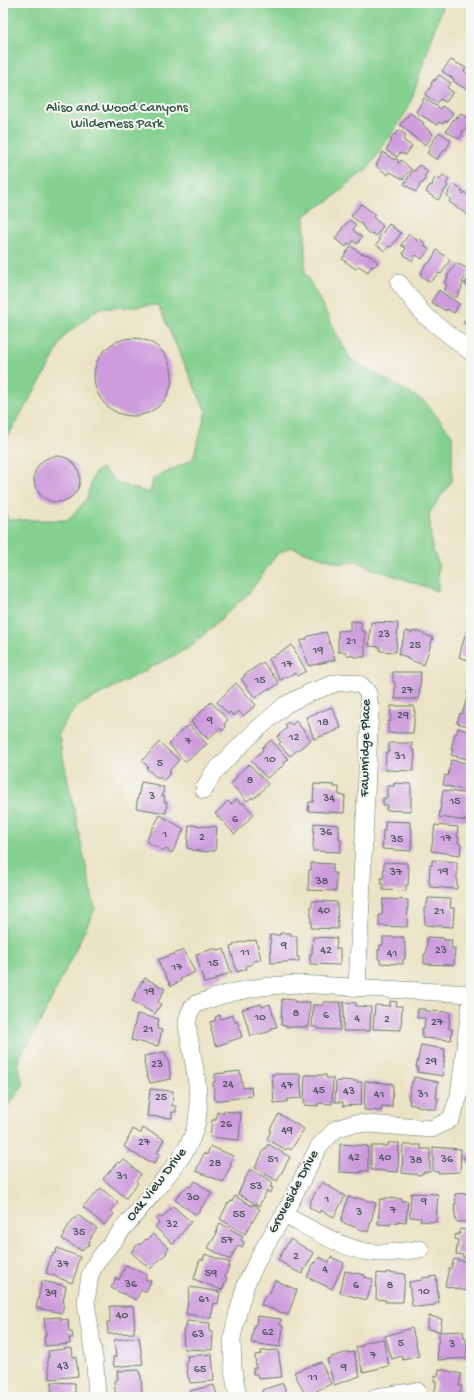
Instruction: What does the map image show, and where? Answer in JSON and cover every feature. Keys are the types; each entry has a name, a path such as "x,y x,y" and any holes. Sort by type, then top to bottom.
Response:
{"street":[{"path":"399,283 424,315 471,352"},
{"name":"Fawnridge Place","path":"204,790 213,773 252,734 285,705 309,693 336,683 350,682 361,685 368,693 370,708 357,988"},
{"name":"Oak View Drive","path":"96,1397 94,1365 86,1302 90,1275 100,1256 174,1168 188,1148 198,1112 198,1089 187,1024 188,1014 195,1004 246,989 274,985 299,984 471,994"},
{"name":"Groveside Drive","path":"238,1397 233,1369 232,1338 246,1284 262,1252 284,1216 319,1146 336,1129 355,1123 432,1128 451,1119 459,1096 471,1001"},
{"path":"284,1216 350,1248 369,1252 392,1253 420,1249"},
{"path":"376,1397 417,1391"}],"green space":[{"name":"Aliso and Wood Canyons Wilderness Park","path":"3,3 443,3 408,109 367,170 351,181 330,200 305,215 305,272 350,359 425,402 452,435 452,481 429,513 432,548 438,563 438,591 371,568 356,561 342,564 290,547 276,555 250,592 190,647 76,707 58,733 95,909 36,1031 18,1060 23,1086 3,1113 3,465 7,520 68,520 86,500 94,474 101,468 119,484 150,493 153,479 193,459 206,412 158,305 98,309 64,336 48,368 3,444"}],"building":[{"path":"451,60 466,68 464,71 471,77 471,85 468,90 457,84 453,81 454,79 442,71"},
{"path":"439,75 451,83 447,88 453,92 446,102 440,99 437,103 425,95 434,79 435,81"},
{"path":"424,98 440,109 442,106 453,113 447,122 445,121 443,124 439,122 437,125 416,112"},
{"path":"410,113 424,123 423,125 433,134 426,145 400,125"},
{"path":"460,114 471,118 465,131 463,130 463,133 459,139 446,131 456,116 458,118"},
{"path":"399,130 406,135 403,140 412,146 406,155 400,153 397,157 386,150 392,140 390,139"},
{"path":"439,132 451,140 446,150 445,149 441,155 440,154 437,160 427,153 431,148 429,147"},
{"path":"383,152 395,160 396,158 398,160 397,162 399,163 401,160 411,169 403,179 390,172 388,175 376,166"},
{"path":"419,165 428,171 424,177 426,178 422,184 420,183 420,186 416,192 404,184 413,170 415,171"},
{"path":"443,175 449,180 446,184 448,186 438,200 426,192 430,185 432,186 432,183 436,177 439,180"},
{"path":"454,184 463,190 461,192 463,194 464,192 471,198 471,212 469,216 449,202 451,199 447,196 449,193 448,192"},
{"path":"361,204 375,214 373,217 383,226 376,236 365,230 362,226 363,225 351,216"},
{"path":"350,220 356,225 353,230 362,237 357,244 353,241 351,245 349,243 346,247 335,239 342,230 341,229"},
{"path":"389,224 401,233 391,247 389,246 385,251 376,245 380,240 378,239"},
{"path":"409,234 418,241 420,239 429,249 422,259 416,255 412,261 403,254 406,248 401,245"},
{"path":"351,246 362,254 367,254 378,262 374,267 372,266 368,272 359,266 356,269 342,259"},
{"path":"437,250 450,260 441,274 439,273 430,282 420,275 425,265 430,262"},
{"path":"456,263 470,270 462,282 464,283 456,298 444,290 447,285 444,283"},
{"path":"471,274 471,295 467,293 469,287 465,284"},
{"path":"439,290 459,304 454,313 447,309 446,311 431,302"},
{"path":"469,314 471,315 471,331 468,329 469,327 463,323"},
{"path":"133,338 148,341 160,350 169,362 172,377 169,392 160,404 148,413 133,416 118,413 106,404 97,392 94,377 97,362 106,350 118,341"},
{"path":"62,456 74,462 79,470 79,488 74,496 66,501 52,502 40,496 35,488 34,474 40,462 48,457"},
{"path":"350,621 361,622 361,631 365,631 365,657 354,657 346,655 346,652 338,652 338,631 350,630"},
{"path":"371,622 398,623 396,652 380,651 380,647 369,646"},
{"path":"406,631 412,633 413,631 417,631 433,638 424,665 398,654"},
{"path":"466,631 471,633 471,661 459,657"},
{"path":"326,632 335,660 309,666 300,641 307,639 306,638 309,636"},
{"path":"292,645 306,671 297,676 295,673 280,680 269,659"},
{"path":"263,662 279,683 255,698 241,679 245,676 244,675"},
{"path":"393,672 421,672 419,699 395,699 395,682 393,682"},
{"path":"471,676 471,695 467,694"},
{"path":"236,683 256,705 243,716 239,711 234,716 230,712 228,714 217,702"},
{"path":"467,698 471,699 471,727 457,723 460,713 462,714"},
{"path":"211,702 228,720 224,724 226,727 222,731 220,728 208,739 191,722"},
{"path":"391,706 414,706 413,733 388,733 388,721 390,722"},
{"path":"332,707 341,728 314,739 306,717"},
{"path":"296,721 311,740 290,756 279,744 281,742 277,737 287,728 285,725 289,722 292,725"},
{"path":"189,725 207,744 185,762 169,744 185,727 186,728"},
{"path":"458,728 471,732 471,760 451,755 455,733 457,734"},
{"path":"271,740 288,759 284,763 285,764 267,778 251,761"},
{"path":"159,742 179,760 169,771 171,772 163,781 160,777 158,779 146,768 148,767 142,761"},
{"path":"389,743 412,743 412,750 414,750 415,753 413,771 385,770 386,752 389,752"},
{"path":"451,760 471,764 471,785 469,791 443,785 445,775 448,776"},
{"path":"249,764 268,784 256,797 253,799 252,797 247,801 231,784 237,777 236,776"},
{"path":"141,782 158,785 158,787 164,787 162,796 165,796 164,802 167,802 166,813 136,808"},
{"path":"394,783 411,784 411,811 386,810 387,805 383,805 383,798 387,798 387,786 394,786"},
{"path":"314,784 334,785 334,787 339,787 339,795 345,796 344,813 308,811 309,802 313,802"},
{"path":"443,790 468,794 466,810 469,810 467,821 439,817"},
{"path":"237,799 254,814 235,834 215,814 228,801 231,804"},
{"path":"160,815 184,829 172,853 166,849 164,851 146,841"},
{"path":"385,821 410,822 410,829 412,829 411,851 382,849"},
{"path":"314,823 339,825 339,840 341,840 340,852 313,851"},
{"path":"189,825 217,827 215,851 208,852 187,848"},
{"path":"435,825 458,827 458,843 461,844 460,855 431,851"},
{"path":"432,860 457,862 457,889 430,887 430,865 432,865"},
{"path":"384,862 407,863 407,868 409,868 408,885 406,885 406,891 383,890 381,878 383,878"},
{"path":"311,863 333,864 333,873 336,873 336,891 308,890 309,870 311,870"},
{"path":"428,898 451,899 450,908 454,908 453,927 425,925 424,908 426,908"},
{"path":"383,899 408,900 407,927 379,926 379,915 382,915"},
{"path":"312,901 337,902 338,929 311,928"},
{"path":"280,933 291,933 291,936 297,936 297,957 299,957 299,961 271,963 270,935 280,935"},
{"path":"313,937 337,938 336,949 340,949 340,965 310,964"},
{"path":"383,937 404,937 405,959 403,959 403,964 380,963 380,959 378,959 378,950 380,950 380,945 383,945"},
{"path":"427,937 452,940 451,948 455,948 454,965 424,964"},
{"path":"256,940 261,959 246,966 247,969 237,972 230,947 234,946 234,944"},
{"path":"213,949 224,949 231,973 216,978 216,980 204,983 196,954"},
{"path":"184,950 195,972 180,979 181,981 171,986 158,960"},
{"path":"145,978 165,989 158,1002 161,1004 155,1014 132,1001"},
{"path":"282,999 295,1000 294,1002 310,1002 309,1027 286,1027 281,1025"},
{"path":"390,1001 397,1002 396,1006 402,1006 401,1030 373,1029 375,1005 390,1006"},
{"path":"323,1002 341,1002 340,1030 318,1029 318,1027 312,1027 313,1005 323,1005"},
{"path":"344,1002 356,1003 356,1006 371,1007 370,1031 343,1031"},
{"path":"261,1004 262,1007 270,1004 277,1027 271,1028 272,1030 268,1032 251,1036 242,1009"},
{"path":"418,1009 425,1009 425,1011 450,1012 449,1029 452,1029 451,1040 422,1038 422,1028 424,1028 425,1018 417,1018"},
{"path":"137,1014 159,1019 157,1029 162,1030 158,1046 131,1040"},
{"path":"220,1015 221,1019 233,1015 235,1022 237,1021 242,1037 217,1046 217,1044 215,1045 210,1022 216,1020 215,1017"},
{"path":"421,1045 445,1049 443,1076 417,1072 418,1067 416,1067"},
{"path":"165,1052 168,1059 171,1079 150,1083 147,1077 144,1056"},
{"path":"240,1071 243,1088 251,1087 252,1096 215,1101 213,1082 215,1082 215,1074"},
{"path":"272,1074 300,1074 302,1098 287,1099 287,1102 274,1103"},
{"path":"305,1075 326,1075 326,1078 333,1078 332,1104 318,1103 318,1106 304,1105"},
{"path":"414,1077 438,1082 436,1110 409,1104 410,1100 408,1099"},
{"path":"341,1080 362,1082 361,1105 343,1106 343,1102 335,1102 336,1081 341,1082"},
{"path":"365,1081 393,1084 392,1107 382,1106 381,1111 364,1110"},
{"path":"150,1089 173,1091 172,1106 176,1106 176,1112 172,1112 172,1118 147,1116"},
{"path":"223,1111 241,1113 239,1140 210,1137 212,1120 216,1120 217,1112 223,1113"},
{"path":"279,1114 304,1129 291,1150 288,1148 286,1150 267,1139 271,1130 270,1129"},
{"path":"143,1128 164,1139 157,1153 160,1154 154,1164 124,1147 133,1129 141,1133"},
{"path":"388,1143 399,1143 398,1172 371,1170 371,1146 388,1146"},
{"path":"268,1144 290,1157 277,1181 255,1168"},
{"path":"340,1144 368,1146 368,1171 361,1171 361,1173 339,1172"},
{"path":"403,1145 421,1145 421,1149 430,1149 430,1172 423,1172 423,1174 420,1175 402,1173"},
{"path":"210,1146 233,1156 230,1162 231,1165 223,1182 196,1171 204,1153 207,1155"},
{"path":"433,1147 461,1149 460,1172 438,1173 433,1171"},
{"path":"471,1151 471,1166 463,1158"},
{"path":"123,1159 141,1174 136,1181 138,1183 126,1198 103,1179 118,1162 119,1163"},
{"path":"250,1169 273,1182 270,1187 273,1188 270,1193 267,1191 259,1206 238,1194"},
{"path":"195,1181 212,1193 196,1215 175,1200 182,1191 188,1186 190,1187"},
{"path":"322,1182 345,1196 334,1217 320,1210 319,1213 309,1207 309,1204"},
{"path":"101,1188 118,1203 111,1211 114,1214 104,1225 83,1207"},
{"path":"411,1193 438,1194 436,1222 420,1221 421,1218 410,1217"},
{"path":"471,1193 471,1222 456,1222 454,1204 456,1204 455,1194"},
{"path":"235,1196 252,1206 253,1204 260,1209 245,1234 220,1219 228,1203 229,1204 231,1201 232,1202"},
{"path":"348,1197 376,1203 368,1232 341,1222"},
{"path":"380,1199 402,1199 402,1201 408,1201 406,1222 397,1221 397,1223 390,1223 390,1225 378,1224"},
{"path":"173,1206 191,1222 173,1244 155,1227 159,1223 156,1220 160,1216 162,1218"},
{"path":"78,1215 97,1228 87,1247 85,1246 82,1251 62,1239 65,1234 64,1233 74,1218 75,1219"},
{"path":"220,1223 243,1236 241,1240 244,1242 242,1247 238,1245 230,1260 208,1248 217,1233 216,1232"},
{"path":"460,1229 471,1231 471,1259 463,1257 463,1255 456,1254 458,1240 455,1239 456,1234 459,1235"},
{"path":"153,1234 169,1248 166,1252 167,1253 150,1269 131,1252 139,1243 140,1245"},
{"path":"290,1239 314,1253 302,1274 278,1260"},
{"path":"57,1248 80,1257 72,1283 46,1273 51,1256 52,1257 53,1253 55,1254"},
{"path":"205,1254 230,1263 225,1277 227,1278 222,1290 194,1279 199,1262 201,1259 203,1260"},
{"path":"319,1257 329,1262 331,1257 344,1263 332,1289 307,1277 314,1262 316,1263"},
{"path":"454,1259 471,1263 471,1292 445,1286 449,1268 451,1268"},
{"path":"126,1265 147,1275 145,1279 151,1281 146,1292 141,1290 136,1300 111,1288 116,1278 119,1280"},
{"path":"345,1271 365,1275 364,1277 373,1279 367,1300 340,1293"},
{"path":"386,1272 405,1274 403,1302 385,1302 386,1300 376,1299 377,1273 386,1274"},
{"path":"436,1276 439,1303 435,1303 435,1305 418,1307 412,1306 409,1282"},
{"path":"275,1280 297,1290 288,1315 261,1305 266,1294 269,1295"},
{"path":"42,1281 66,1286 62,1313 36,1308"},
{"path":"190,1287 220,1292 218,1304 214,1303 211,1318 186,1314"},
{"path":"110,1306 133,1306 134,1333 108,1334 107,1322 110,1322"},
{"path":"257,1316 281,1319 280,1325 282,1325 283,1328 280,1347 251,1343"},
{"path":"429,1316 442,1319 440,1332 463,1331 464,1338 465,1337 466,1340 467,1358 438,1360 437,1348 439,1342 439,1331 427,1329"},
{"path":"61,1317 61,1320 68,1319 69,1332 72,1332 73,1338 69,1338 70,1344 45,1346 44,1336 46,1336 44,1318"},
{"path":"187,1321 210,1323 209,1332 213,1332 212,1350 184,1349 183,1330 185,1331"},
{"path":"412,1328 419,1356 403,1360 402,1356 392,1359 385,1336"},
{"path":"139,1337 143,1364 114,1367 113,1357 116,1357 114,1340"},
{"path":"383,1339 389,1366 363,1372 356,1347 362,1346 365,1342"},
{"path":"72,1348 73,1357 76,1357 78,1376 50,1379 47,1357 49,1357 48,1351"},
{"path":"278,1350 282,1377 258,1379 257,1374 253,1374 253,1368 256,1368 255,1355 262,1354 261,1351"},
{"path":"349,1352 354,1352 360,1376 334,1385 327,1359"},
{"path":"212,1354 214,1381 190,1383 186,1361 188,1361 187,1356"},
{"path":"321,1362 331,1384 316,1391 318,1394 306,1397 294,1372"},
{"path":"439,1369 461,1374 459,1386 462,1386 460,1395 456,1397 433,1396 436,1386 436,1381 434,1381 435,1375 438,1376"},
{"path":"139,1370 141,1375 142,1392 140,1392 140,1397 116,1397 114,1381 118,1379 117,1371"},
{"path":"52,1382 75,1383 75,1397 51,1397"},
{"path":"283,1383 288,1397 264,1397 262,1390"},
{"path":"214,1385 219,1397 191,1397 189,1391"}]}
